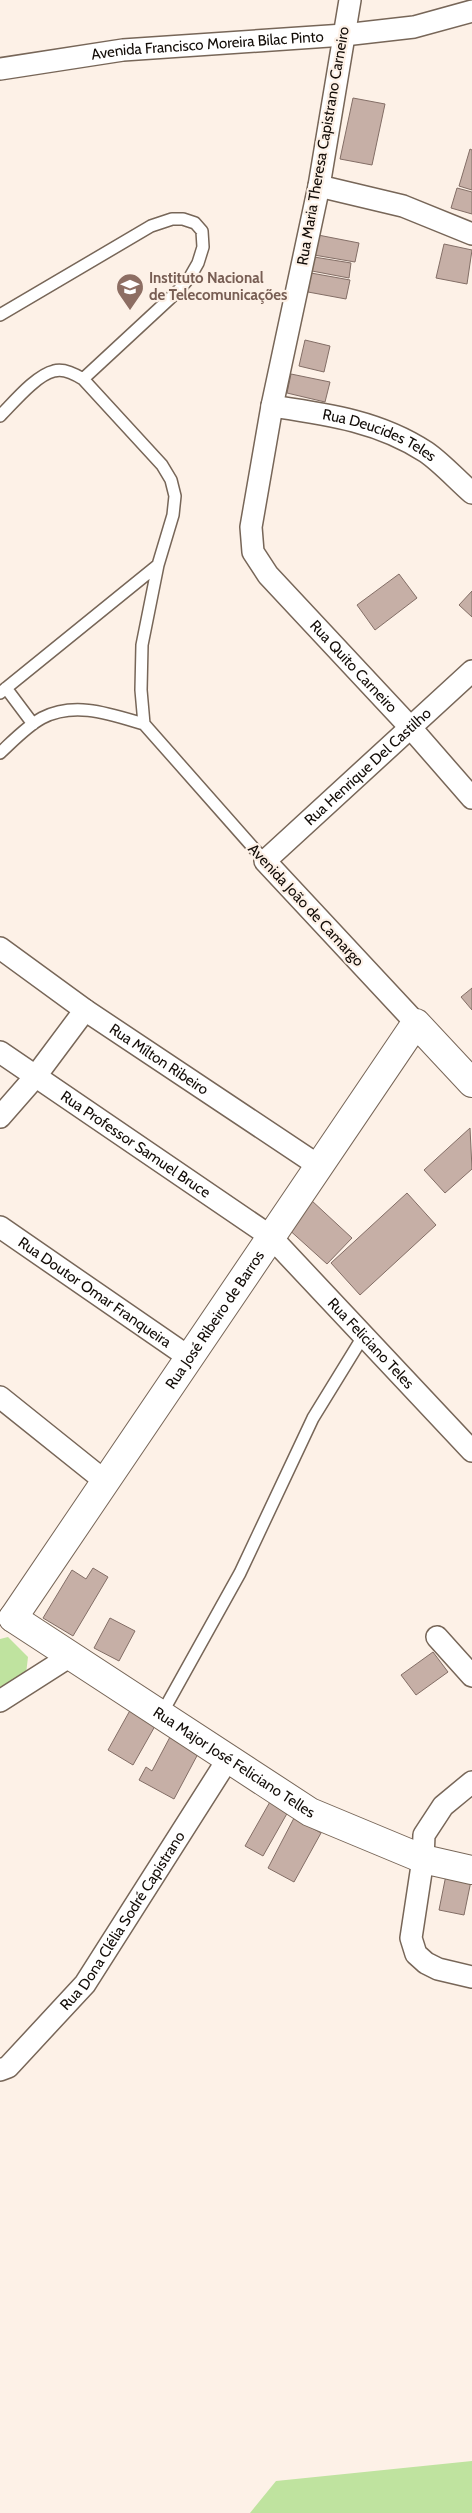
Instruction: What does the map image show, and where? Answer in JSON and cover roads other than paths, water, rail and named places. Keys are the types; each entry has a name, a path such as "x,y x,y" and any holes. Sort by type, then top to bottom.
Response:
{"main road":[{"name":"Avenida João de Camargo","path":"416,1023 472,1083"},
{"name":"Rua José Ribeiro de Barros","path":"4,1616 106,1482 270,1236 416,1023"},
{"name":"Rua Major José Feliciano Telles","path":"4,1616 72,1656 310,1812 423,1860 472,1870"}],"street":[{"name":"Rua Maria Theresa Capistrano Carneiro","path":"251,528 272,406 318,186 350,0"},
{"name":"Avenida Francisco Moreira Bilac Pinto","path":"0,69 122,50 344,35 414,27 472,11"},
{"path":"318,186 403,206 472,234"},
{"name":"Rua Deucides Teles","path":"272,406 349,418 391,432 427,452 472,493"},
{"name":"Rua Quito Carneiro","path":"251,528 253,552 268,575 410,727 472,798"},
{"name":"Rua Henrique Del Castilho","path":"265,861 472,671"},
{"name":"Avenida João de Camargo","path":"265,861 416,1023"},
{"name":"Rua Mílton Ribeiro","path":"0,948 85,1010 319,1166"},
{"path":"0,1117 35,1077 85,1010"},
{"name":"Rua Professor Samuel Bruce","path":"0,1052 270,1236"},
{"name":"Rua Doutor Omar Franqueira","path":"0,1227 190,1358"},
{"name":"Rua Feliciano Teles","path":"270,1236 472,1451"},
{"path":"0,1397 106,1482"},
{"path":"437,1637 472,1676"},
{"path":"0,1701 72,1656"},
{"name":"Rua Dona Clélia Sodré Capistrano","path":"0,2070 8,2067 85,1984 228,1759"},
{"path":"472,1782 443,1806 424,1835 423,1860 411,1938 416,1954 438,1969 472,1978"}],"lane":[{"path":"0,315 151,226 172,219 183,218 195,222 202,231 203,247 190,277 83,379"},
{"path":"0,416 42,376 55,370 71,373 83,379 162,465 171,480 175,496 174,515 158,565 142,645 141,690 144,724 100,711 81,709 58,712 33,724 0,753"},
{"path":"33,724 3,691 158,565"},
{"name":"Avenida João de Camargo","path":"144,724 265,861"},
{"path":"161,1716 240,1573 313,1418 364,1335"}],"place":[{"name":"Instituto Nacional de Telecomunicações","path":"130,311"}]}
